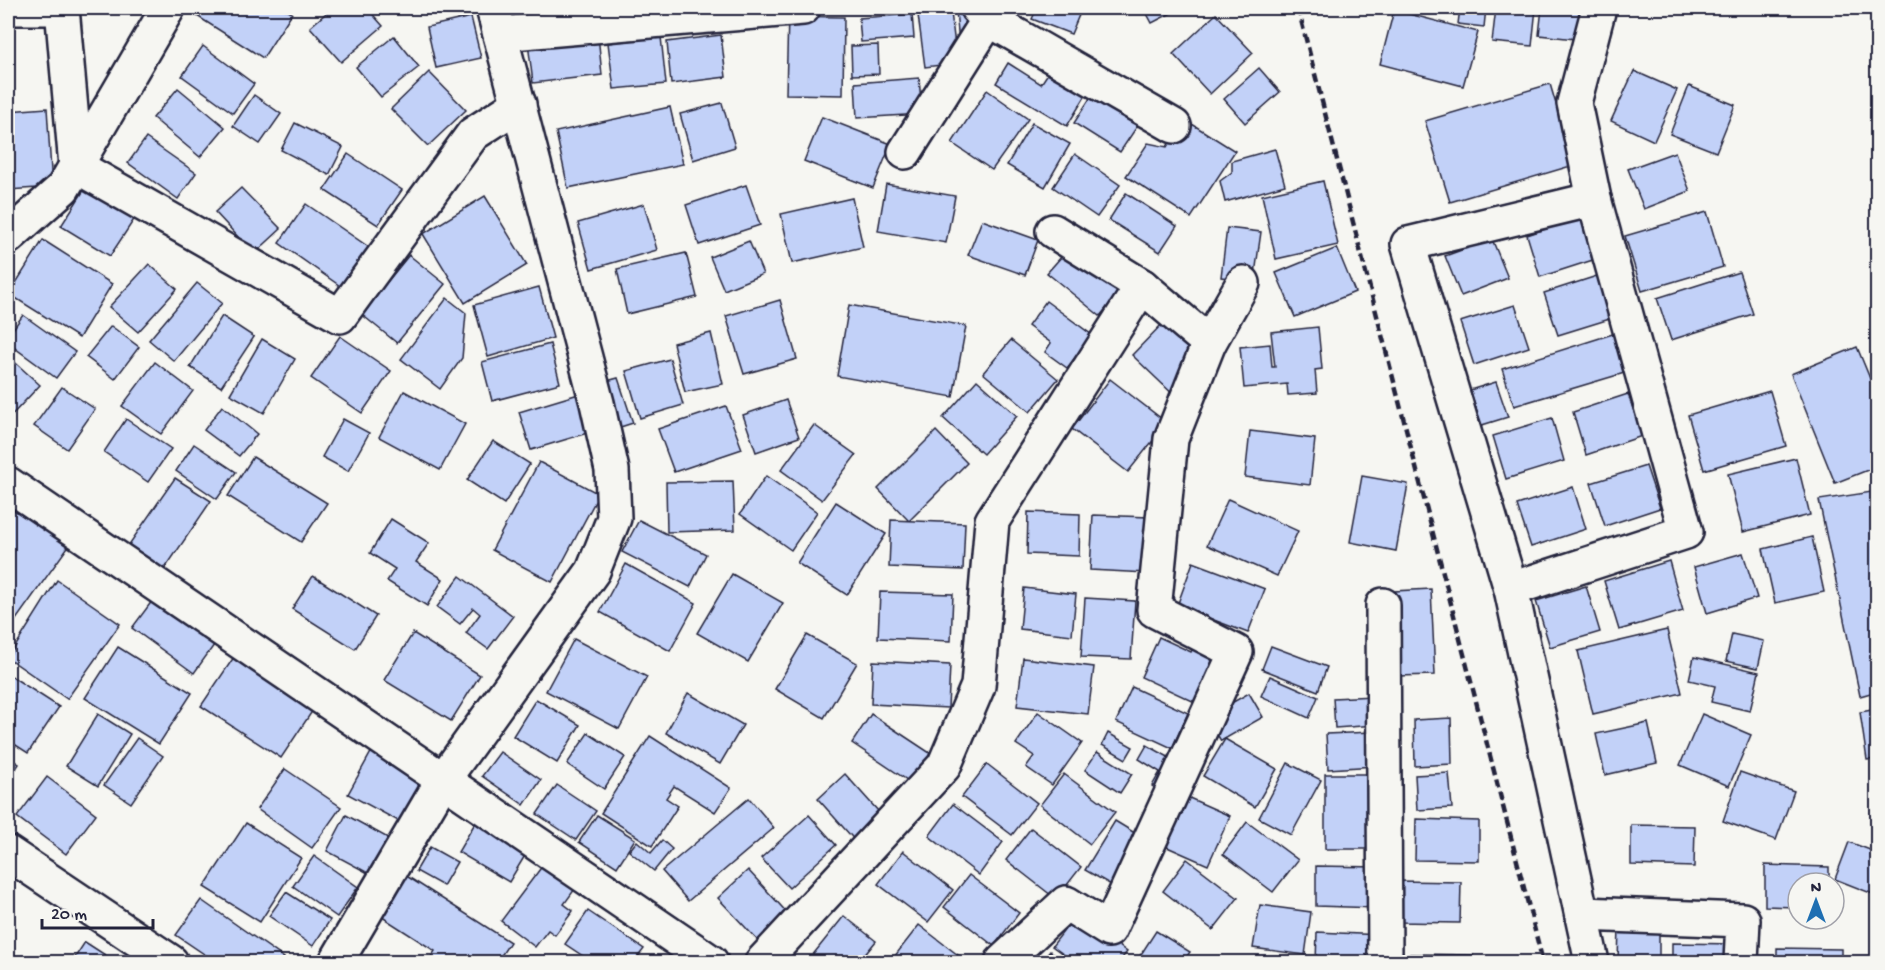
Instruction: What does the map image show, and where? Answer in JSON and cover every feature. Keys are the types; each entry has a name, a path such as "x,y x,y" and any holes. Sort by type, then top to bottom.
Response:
{"street":[{"path":"8,8 62,8 76,166"},
{"path":"8,237 63,188 168,8"},
{"path":"336,963 443,780 593,571 614,518 612,470 597,403 497,21 803,8"},
{"path":"1511,589 1686,532 1594,199 1574,103 1599,8"},
{"path":"905,152 987,12 1174,126"},
{"path":"76,166 340,316 473,134 519,104"},
{"path":"1592,963 1511,589 1408,244 1594,199"},
{"path":"1053,231 1142,286 1209,343"},
{"path":"1002,963 1066,903 1109,930 1236,652 1154,610 1171,439 1209,343 1243,283"},
{"path":"762,963 944,766 978,686 992,521 1142,286"},
{"path":"8,484 711,963"},
{"path":"1383,605 1384,963"},
{"path":"8,853 171,963"},
{"path":"1582,914 1743,920 1741,963"}],"building":[{"path":"203,8 283,8 292,13 263,58 197,16"},
{"path":"332,8 367,8 383,26 341,62 310,27"},
{"path":"975,8 960,54 956,10"},
{"path":"1037,8 1082,8 1071,34 1032,19"},
{"path":"1144,8 1181,8 1152,23"},
{"path":"1460,8 1486,8 1484,27 1458,24"},
{"path":"1496,8 1536,8 1532,46 1492,42"},
{"path":"1542,8 1588,8 1584,40 1539,35"},
{"path":"1394,10 1478,32 1463,86 1380,64"},
{"path":"951,12 957,63 925,67 918,15"},
{"path":"912,14 914,38 861,42 859,18"},
{"path":"1216,14 1253,53 1210,94 1173,54"},
{"path":"788,16 844,17 843,95 786,94"},
{"path":"471,17 481,58 436,68 427,27"},
{"path":"598,35 602,75 533,83 528,43"},
{"path":"721,35 726,77 671,84 667,42"},
{"path":"394,36 419,67 381,97 356,67"},
{"path":"661,37 666,84 614,89 608,43"},
{"path":"878,45 879,74 852,75 851,46"},
{"path":"203,46 254,84 233,113 182,76"},
{"path":"1008,63 1041,84 1054,64 1091,87 1067,126 996,83"},
{"path":"1259,68 1280,92 1245,123 1224,99"},
{"path":"1634,71 1677,90 1654,141 1611,121"},
{"path":"429,72 466,110 428,146 391,109"},
{"path":"919,78 922,114 857,118 855,83"},
{"path":"1550,84 1574,165 1450,202 1425,121"},
{"path":"1689,86 1735,105 1716,152 1670,134"},
{"path":"178,88 225,127 200,157 153,118"},
{"path":"987,90 1028,119 992,170 952,143"},
{"path":"1094,92 1140,122 1120,152 1074,123"},
{"path":"254,95 281,114 260,144 233,126"},
{"path":"722,103 735,147 693,160 680,114"},
{"path":"670,107 683,164 568,188 556,132"},
{"path":"47,108 52,187 8,190 8,111"},
{"path":"822,117 891,144 873,188 804,161"},
{"path":"1184,119 1235,151 1191,218 1126,176 1148,143 1167,147"},
{"path":"295,123 343,147 329,175 281,150"},
{"path":"1032,123 1070,144 1045,187 1007,165"},
{"path":"146,138 196,173 178,199 128,163"},
{"path":"1275,149 1285,185 1225,202 1220,181 1232,172 1232,161"},
{"path":"1675,152 1690,191 1644,209 1628,169"},
{"path":"348,154 402,190 378,225 324,190"},
{"path":"1075,154 1120,185 1097,217 1053,187"},
{"path":"1323,181 1338,245 1276,259 1262,195"},
{"path":"886,184 955,196 946,243 878,231"},
{"path":"746,185 760,225 699,245 686,205"},
{"path":"86,187 135,218 110,256 61,226"},
{"path":"241,188 281,229 254,254 215,212"},
{"path":"1126,193 1177,226 1160,252 1109,220"},
{"path":"485,196 527,265 465,303 423,234"},
{"path":"852,198 863,247 792,263 781,214"},
{"path":"306,204 370,248 343,288 279,243"},
{"path":"644,204 657,250 591,269 578,223"},
{"path":"1707,212 1723,267 1642,291 1625,236"},
{"path":"1582,217 1596,259 1540,277 1527,235"},
{"path":"982,220 1038,240 1025,275 968,255"},
{"path":"1227,228 1261,232 1254,281 1221,277"},
{"path":"1492,239 1508,278 1461,296 1445,256"},
{"path":"43,240 112,284 79,338 9,294"},
{"path":"749,241 763,274 724,290 710,257"},
{"path":"1070,247 1122,289 1100,316 1047,273"},
{"path":"1337,248 1355,292 1295,317 1276,273"},
{"path":"686,253 697,297 627,314 617,269"},
{"path":"409,255 445,284 397,343 361,314"},
{"path":"149,264 177,289 138,332 109,307"},
{"path":"1739,272 1753,314 1671,340 1657,298"},
{"path":"1600,275 1613,318 1558,335 1544,293"},
{"path":"197,283 222,303 174,361 149,340"},
{"path":"539,287 553,338 488,357 474,305"},
{"path":"447,298 466,313 462,358 440,389 401,359"},
{"path":"780,300 797,359 744,374 726,316"},
{"path":"1046,301 1092,335 1067,368 1045,352 1051,343 1028,326"},
{"path":"849,305 966,326 953,397 837,376"},
{"path":"1515,305 1529,347 1474,365 1460,322"},
{"path":"23,315 75,352 56,378 8,343 8,336"},
{"path":"222,316 254,337 221,387 190,367"},
{"path":"1164,322 1212,368 1180,401 1132,355"},
{"path":"111,326 139,347 115,379 86,357"},
{"path":"1318,327 1322,369 1315,370 1317,393 1288,395 1287,384 1244,388 1240,347 1270,344 1272,367 1275,367 1271,332"},
{"path":"1619,332 1631,371 1514,406 1502,369"},
{"path":"711,333 723,384 685,392 673,343"},
{"path":"340,336 391,371 362,413 311,378"},
{"path":"262,339 295,359 264,413 230,394"},
{"path":"1011,340 1058,379 1030,412 983,373"},
{"path":"550,344 560,383 492,401 482,362"},
{"path":"1857,347 1878,398 1878,466 1835,483 1791,374"},
{"path":"8,356 40,385 8,419"},
{"path":"670,359 683,405 640,418 626,371"},
{"path":"155,362 193,391 161,434 122,406"},
{"path":"618,378 633,423 611,430 596,384"},
{"path":"1110,379 1167,423 1128,472 1072,429"},
{"path":"977,380 1017,416 983,454 943,418"},
{"path":"1496,382 1508,417 1482,425 1470,390"},
{"path":"62,387 95,409 67,449 34,426"},
{"path":"404,391 465,424 440,470 379,437"},
{"path":"1770,391 1786,446 1704,470 1688,415"},
{"path":"582,393 594,431 531,450 519,412"},
{"path":"1628,394 1642,436 1586,455 1573,412"},
{"path":"786,400 799,437 756,452 743,415"},
{"path":"222,406 257,434 239,456 204,430"},
{"path":"726,406 742,449 674,472 658,429"},
{"path":"1552,418 1564,461 1506,479 1493,436"},
{"path":"126,419 171,449 148,482 104,452"},
{"path":"343,419 369,433 348,471 322,457"},
{"path":"814,425 856,455 822,500 781,470"},
{"path":"936,431 967,463 909,521 878,489"},
{"path":"1250,431 1315,439 1310,485 1245,477"},
{"path":"493,441 530,464 504,504 467,480"},
{"path":"194,444 236,472 217,499 176,471"},
{"path":"253,457 327,503 301,542 228,496"},
{"path":"1796,458 1810,515 1743,532 1728,474"},
{"path":"539,462 599,494 552,582 492,550"},
{"path":"1646,466 1660,508 1605,526 1591,483"},
{"path":"766,476 817,512 791,550 740,514"},
{"path":"1362,476 1408,484 1396,551 1350,542"},
{"path":"175,478 211,501 164,570 128,546"},
{"path":"733,481 735,530 667,532 666,482"},
{"path":"1573,487 1586,529 1531,547 1517,505"},
{"path":"1878,491 1878,691 1860,696 1819,500"},
{"path":"8,499 70,544 8,631"},
{"path":"1228,499 1298,531 1277,576 1207,545"},
{"path":"836,502 886,534 847,595 797,563"},
{"path":"1028,512 1080,514 1079,556 1027,554"},
{"path":"1093,515 1149,517 1147,573 1090,570"},
{"path":"391,519 429,543 416,562 443,579 427,606 387,581 395,569 370,553"},
{"path":"639,520 706,554 690,587 622,552"},
{"path":"891,520 965,523 963,570 889,567"},
{"path":"1812,537 1824,592 1775,603 1763,549"},
{"path":"1743,553 1757,598 1707,613 1694,567"},
{"path":"1669,561 1683,611 1619,630 1604,581"},
{"path":"1193,562 1265,589 1248,633 1177,606"},
{"path":"626,564 696,603 670,651 600,612"},
{"path":"732,574 783,603 748,662 697,633"},
{"path":"313,576 376,616 355,649 292,609"},
{"path":"460,576 513,616 488,649 466,633 480,614 473,608 460,624 437,607"},
{"path":"57,580 120,624 67,699 8,658"},
{"path":"1586,586 1600,632 1550,647 1536,601"},
{"path":"1024,588 1076,594 1072,635 1020,629"},
{"path":"1431,589 1435,675 1397,676 1394,591"},
{"path":"880,592 953,594 951,641 878,638"},
{"path":"155,597 217,641 194,673 132,628"},
{"path":"1085,598 1135,601 1131,659 1081,657"},
{"path":"1667,630 1682,693 1593,714 1578,651"},
{"path":"413,633 480,675 451,721 384,680"},
{"path":"1732,634 1764,641 1758,668 1726,661"},
{"path":"807,635 857,663 824,718 775,689"},
{"path":"1198,636 1225,649 1199,704 1141,677 1159,637 1191,652"},
{"path":"574,639 647,677 619,729 546,691"},
{"path":"1271,646 1327,667 1318,691 1262,669"},
{"path":"118,647 192,693 159,744 85,698"},
{"path":"234,657 313,710 281,758 201,706"},
{"path":"1694,657 1759,672 1750,711 1711,702 1715,686 1689,680"},
{"path":"1023,658 1094,667 1088,714 1017,706"},
{"path":"873,661 950,665 948,708 871,704"},
{"path":"8,674 59,707 28,753 8,740"},
{"path":"1270,676 1318,697 1309,718 1261,696"},
{"path":"1132,687 1188,713 1172,748 1116,722"},
{"path":"688,693 743,725 720,764 666,733"},
{"path":"1249,693 1263,717 1221,741 1207,717"},
{"path":"1374,696 1376,725 1335,728 1333,698"},
{"path":"536,699 580,725 557,763 513,736"},
{"path":"1878,709 1878,759 1867,760 1860,712"},
{"path":"1038,712 1082,743 1052,785 1026,767 1034,756 1016,744"},
{"path":"98,714 130,734 98,786 66,766"},
{"path":"871,714 933,755 913,784 852,743"},
{"path":"1702,714 1751,735 1729,786 1680,765"},
{"path":"1451,718 1452,764 1415,766 1414,720"},
{"path":"1648,723 1657,763 1605,775 1596,734"},
{"path":"1373,732 1375,766 1328,769 1326,734"},
{"path":"588,733 625,757 604,789 567,764"},
{"path":"1108,733 1133,747 1126,759 1102,745"},
{"path":"650,736 731,788 715,812 674,786 666,798 678,806 652,846 601,813"},
{"path":"137,738 163,756 131,803 104,785"},
{"path":"1225,739 1277,769 1255,807 1203,776"},
{"path":"1147,745 1181,764 1164,794 1152,786 1160,772 1139,759"},
{"path":"374,747 428,775 402,823 348,794"},
{"path":"500,752 541,780 524,805 482,776"},
{"path":"1097,752 1132,774 1120,793 1085,770"},
{"path":"8,757 19,764 8,781"},
{"path":"1288,763 1321,780 1291,835 1259,818"},
{"path":"987,764 1037,803 1012,835 962,797"},
{"path":"285,769 341,807 312,848 257,809"},
{"path":"1740,772 1794,791 1776,840 1723,821"},
{"path":"1449,773 1452,808 1417,810 1415,775"},
{"path":"845,774 887,821 859,845 818,799"},
{"path":"1064,774 1115,812 1090,844 1040,805"},
{"path":"1325,774 1368,774 1367,849 1325,849"},
{"path":"47,777 96,814 66,854 17,817"},
{"path":"557,785 596,811 576,840 537,814"},
{"path":"1187,797 1230,816 1208,865 1165,846"},
{"path":"749,798 774,828 688,901 662,871"},
{"path":"953,804 1003,842 979,875 929,836"},
{"path":"346,815 388,838 368,873 327,851"},
{"path":"597,815 635,839 617,867 579,842"},
{"path":"809,815 836,845 789,888 761,858"},
{"path":"478,818 529,849 509,882 458,852"},
{"path":"1416,819 1479,821 1479,861 1415,860"},
{"path":"1115,821 1143,838 1113,886 1085,870"},
{"path":"1247,822 1298,860 1273,892 1223,854"},
{"path":"246,823 301,858 260,922 204,887"},
{"path":"1631,825 1695,826 1694,867 1631,865"},
{"path":"1031,828 1081,867 1056,899 1006,860"},
{"path":"662,840 672,849 654,871 629,851 637,841 651,853"},
{"path":"1849,842 1878,853 1878,896 1846,883 1846,871 1838,871"},
{"path":"430,847 457,862 443,886 416,871"},
{"path":"903,851 953,890 928,922 878,884"},
{"path":"314,856 358,887 337,917 293,886"},
{"path":"1187,859 1238,898 1213,930 1163,891"},
{"path":"543,865 575,889 564,904 573,911 555,935 548,930 535,947 501,921"},
{"path":"1765,865 1829,867 1829,871 1786,871 1786,907 1765,906"},
{"path":"1316,866 1380,867 1379,908 1316,906"},
{"path":"748,870 791,917 761,944 718,898"},
{"path":"405,875 510,942 497,962 428,962 435,951 379,915"},
{"path":"969,875 1019,913 994,946 944,907"},
{"path":"1397,881 1461,882 1460,923 1397,922"},
{"path":"286,892 330,920 313,946 269,916"},
{"path":"201,900 284,958 281,962 216,962 176,935"},
{"path":"1260,905 1311,912 1305,955 1253,948"},
{"path":"588,911 644,949 634,962 592,962 565,944"},
{"path":"1077,914 1127,952 1119,962 1074,962 1052,946"},
{"path":"844,916 876,941 859,962 807,962"},
{"path":"919,925 967,962 901,962 894,957"},
{"path":"1619,927 1659,927 1659,962 1618,962"},
{"path":"1156,931 1190,952 1183,962 1136,962"},
{"path":"1317,932 1381,935 1380,962 1316,962"},
{"path":"85,942 116,962 72,962"},
{"path":"1672,943 1736,944 1735,962 1672,962"},
{"path":"1777,948 1841,949 1841,962 1777,962"},
{"path":"1050,951 1064,962 1041,962"},
{"path":"1410,954 1473,955 1473,962 1409,962"},
{"path":"1850,957 1878,957 1878,962 1850,962"}],"railway":[{"path":"1298,8 1543,962"}]}
